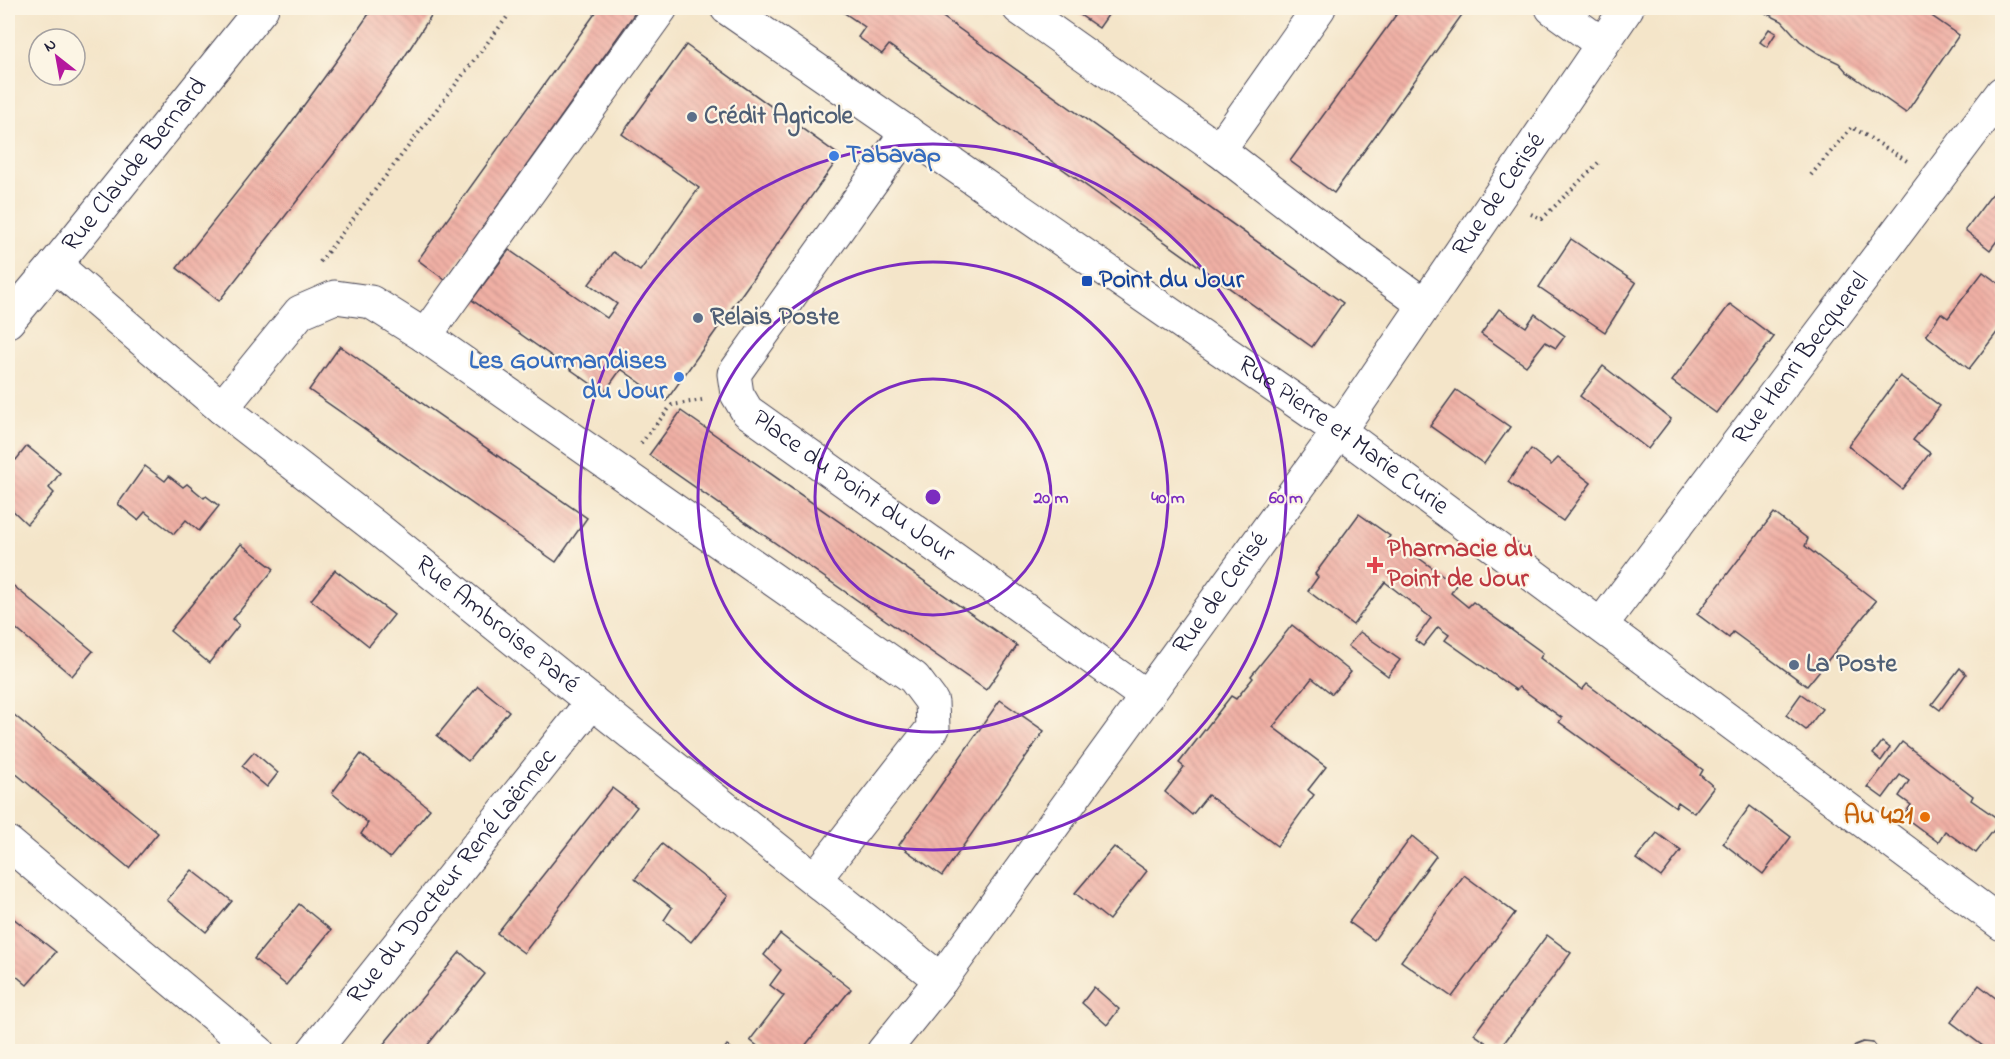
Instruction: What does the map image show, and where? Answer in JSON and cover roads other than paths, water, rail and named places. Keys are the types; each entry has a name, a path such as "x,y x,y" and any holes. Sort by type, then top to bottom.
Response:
{"street":[{"name":"Rue Claude Bernard","path":"8,321 262,8"},
{"path":"425,336 661,8"},
{"name":"Rue Pierre et Marie Curie","path":"728,8 1339,431 2002,924"},
{"path":"1019,8 1219,150 1425,305"},
{"path":"1219,150 1319,8"},
{"path":"1552,8 1602,44"},
{"name":"Rue de Cerisé","path":"883,1052 941,980 1339,431 1627,8"},
{"name":"Rue Henri Becquerel","path":"1601,626 2002,93"},
{"name":"Place du Point du Jour","path":"907,132 734,374 737,394 747,411 1147,697"},
{"name":"Rue Ambroise Paré","path":"55,265 222,408 374,526 941,980"},
{"path":"222,408 300,312 335,297 371,302 425,336 914,678 932,702 933,728 815,879"},
{"name":"Rue du Docteur René Laënnec","path":"313,1052 592,702"},
{"path":"8,843 258,1052"}],"place":[{"name":"Crédit Agricole","path":"692,117"},
{"name":"Tabavap","path":"834,156"},
{"name":"Point du Jour","path":"1087,281"},
{"name":"Relais Poste","path":"698,318"},
{"name":"Les Gourmandises du Jour","path":"679,377"},
{"name":"Pharmacie du Point de Jour","path":"1375,565"},
{"name":"La Poste","path":"1794,665"},
{"name":"Au 421","path":"1925,817"}]}
